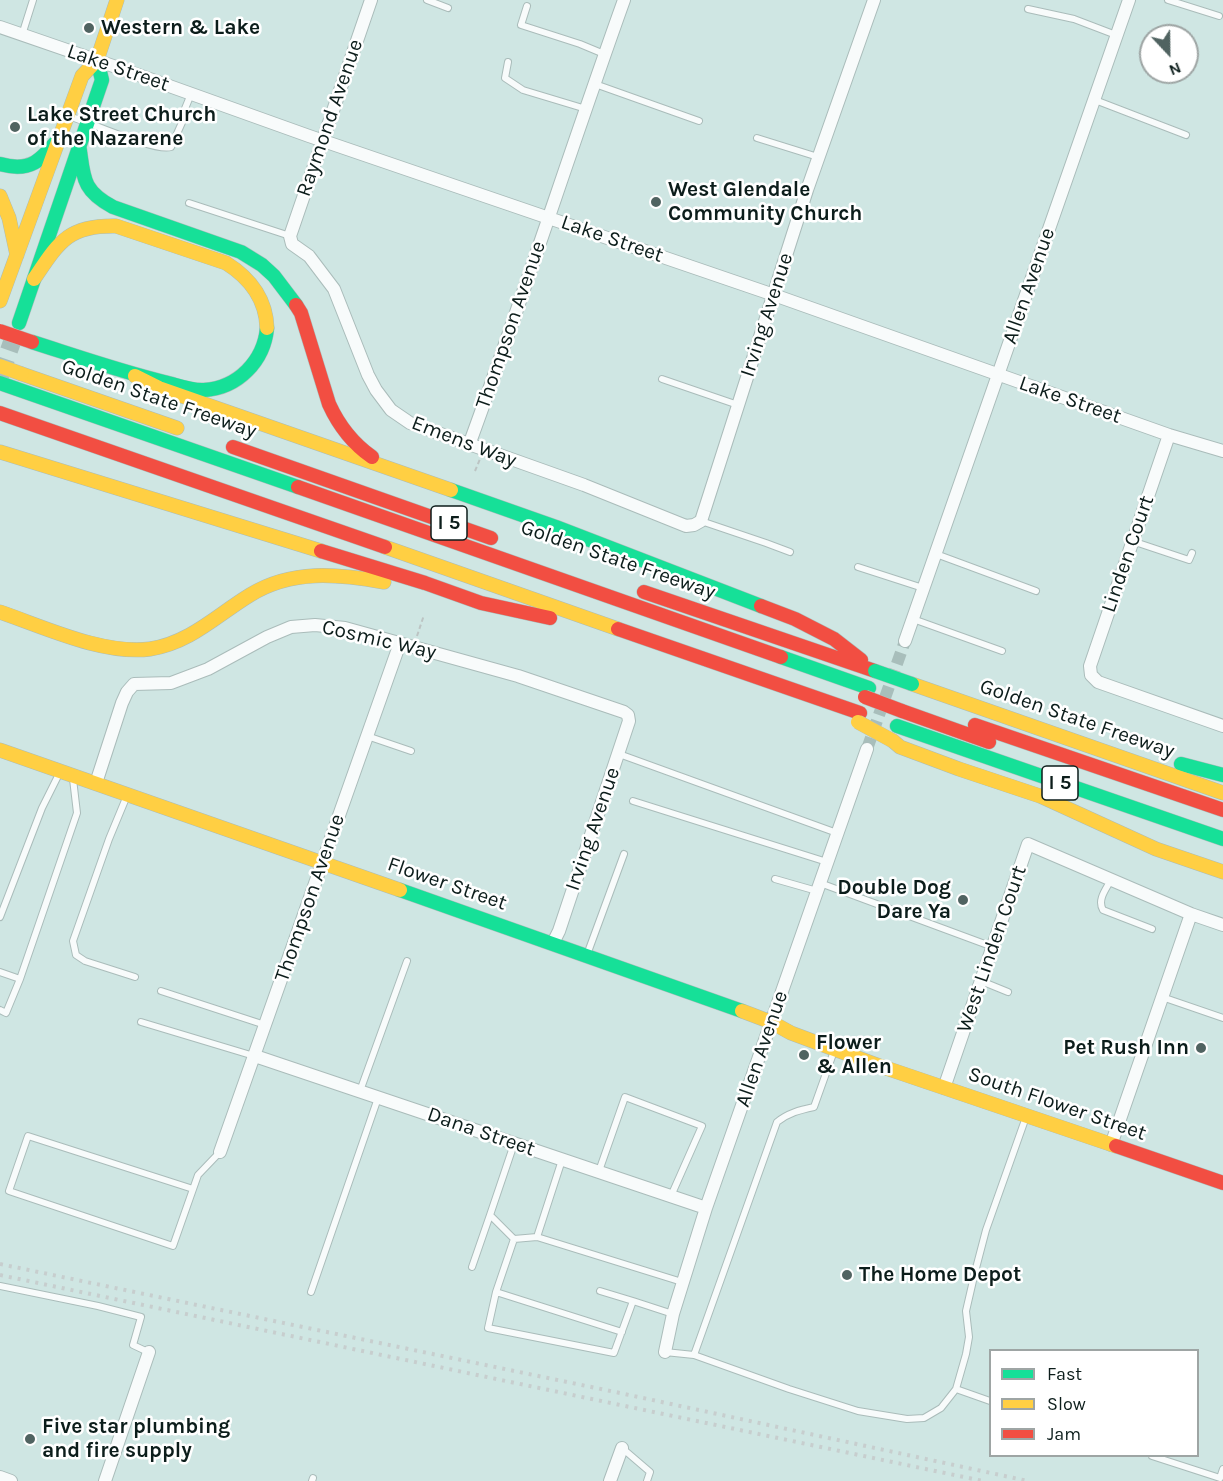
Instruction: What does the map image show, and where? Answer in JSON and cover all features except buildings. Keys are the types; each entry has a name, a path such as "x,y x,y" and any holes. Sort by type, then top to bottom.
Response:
{"main road":[{"path":"0,302 82,76 97,60 117,0"},
{"path":"19,323 102,80 97,60"},
{"path":"0,164 16,168 32,165 45,155 61,136"},
{"path":"79,144 86,184 96,198 113,207 241,252 262,265 274,276 301,313 335,417 366,453 403,473"},
{"path":"0,196 8,212 16,255"},
{"path":"0,331 135,376 203,390 221,387 236,380 255,363 262,351 267,326 265,311 256,289 239,271 226,263 116,226 90,226 67,236 57,245 34,279"},
{"name":"Golden State Freeway","path":"0,366 190,432"},
{"path":"135,376 159,388 556,527 795,619 834,639 875,671"},
{"path":"0,383 10,396 226,461 1223,824"},
{"name":"I 5","path":"4,415 824,700 859,718 897,726 1223,839"},
{"name":"Golden State Freeway","path":"224,444 504,543"},
{"path":"0,452 425,583 481,603 637,636"},
{"path":"0,612 87,642 109,648 132,650 167,646 191,636 251,594 281,580 296,576 327,574 442,590"},
{"name":"Golden State Freeway","path":"636,589 1223,793"},
{"path":"904,706 1223,810"},
{"path":"859,718 900,747 1040,796 1156,849 1223,873"},
{"name":"Flower Street","path":"0,750 553,943 771,1022 791,1033 876,1065"},
{"path":"1146,765 1184,764 1223,775"},
{"name":"South Flower Street","path":"876,1065 1223,1183"}],"street":[{"name":"Raymond Avenue","path":"290,236 371,0"},
{"name":"Thompson Avenue","path":"469,445 624,0"},
{"name":"Irving Avenue","path":"698,523 807,190 874,0"},
{"name":"Allen Avenue","path":"905,641 1129,0"},
{"name":"Lake Street","path":"0,27 774,295 1169,435 1223,451"},
{"name":"Emens Way","path":"290,236 292,244 309,256 334,289 376,390 392,410 410,423 584,485 686,526 698,523"},
{"name":"Linden Court","path":"1169,435 1090,666 1091,675 1098,682 1223,726"},
{"name":"Cosmic Way","path":"96,783 126,692 134,684 171,683 199,673 291,627 315,625 345,628 518,676 628,715"},
{"name":"Thompson Avenue","path":"219,1152 400,643"},
{"name":"Irving Avenue","path":"553,943 619,754 629,721 628,715"},
{"name":"Allen Avenue","path":"666,1352 673,1314 706,1208 867,749"},
{"name":"West Linden Court","path":"944,1088 981,981 987,945 1028,844 1111,879"},
{"path":"1111,879 1191,914 1223,925"},
{"path":"1111,1145 1191,914"},
{"name":"Dana Street","path":"255,1056 706,1208"},
{"path":"105,1481 149,1352"},
{"path":"610,1481 622,1448"},
{"path":"0,1477 11,1481"}],"lane":[{"path":"22,35 33,0"},
{"path":"427,0 448,8"},
{"path":"1168,0 1219,16"},
{"path":"526,6 521,24 604,54"},
{"path":"1028,9 1074,19 1117,36"},
{"path":"508,62 505,78 524,90 586,109"},
{"path":"594,84 699,121"},
{"path":"68,116 165,149 171,147 184,118 184,111 191,93"},
{"path":"1095,100 1186,135"},
{"path":"757,138 819,157"},
{"name":"Emens Way","path":"189,203 290,236"},
{"path":"662,379 738,405"},
{"path":"698,523 756,539 790,552"},
{"path":"1132,541 1189,560 1192,553"},
{"path":"935,554 1036,591"},
{"path":"858,567 923,588"},
{"path":"913,618 1002,651"},
{"path":"367,736 411,751"},
{"path":"619,754 837,833"},
{"path":"0,917 42,808 67,773"},
{"path":"0,1010 6,1012 20,979 77,813 67,773"},
{"path":"127,794 73,941 76,955 84,961 135,977"},
{"path":"633,801 827,862"},
{"path":"587,956 624,854"},
{"path":"775,879 849,894 987,945"},
{"path":"1111,879 1101,901 1103,910 1152,929"},
{"path":"360,1091 407,961"},
{"path":"0,972 20,979"},
{"path":"981,981 1008,992"},
{"path":"161,991 266,1025"},
{"path":"1162,997 1223,1018"},
{"path":"141,1022 255,1056"},
{"path":"694,1355 777,1122 797,1111 814,1107 834,1049"},
{"path":"599,1172 625,1097 702,1126 671,1196"},
{"path":"310,1292 378,1098"},
{"path":"666,1352 694,1355 858,1411 907,1419 924,1418 941,1408 956,1389 968,1346 966,1311 975,1272 986,1230 1026,1116"},
{"path":"193,1189 28,1136 9,1191 173,1246 198,1175 219,1152"},
{"path":"472,1267 514,1144"},
{"path":"537,1237 562,1160"},
{"path":"490,1215 514,1239 537,1237 682,1282"},
{"path":"514,1239 496,1292 488,1328 614,1353 633,1301"},
{"path":"0,1286 141,1317 133,1345 149,1352"},
{"path":"600,1291 673,1314"},
{"path":"496,1292 622,1332"},
{"path":"956,1389 989,1401"},
{"path":"622,1448 650,1472 647,1481"},
{"path":"1158,1457 1220,1478 1223,1469"}],"path":[{"path":"414,647 424,615"}],"tunnel":[{"path":"0,376 18,325"},
{"path":"867,749 905,641"}],"railway":[{"path":"0,1264 620,1393 1028,1481"},
{"path":"0,1275 983,1481"}],"traffic: fast":[{"path":"19,323 102,80 97,60"},
{"path":"0,164 20,167 35,162 61,136"},
{"path":"79,144 86,182 95,195 103,201 113,207 241,252 262,265 274,276 296,305"},
{"path":"32,342 131,373 189,389 204,390 228,384 247,371 261,351 267,328"},
{"path":"0,383 298,487"},
{"path":"451,490 556,527 761,606"},
{"path":"781,657 869,688"},
{"path":"875,671 912,684"},
{"path":"897,726 1223,839"},
{"path":"1181,764 1223,775"},
{"path":"400,890 742,1011"}],"traffic: slow":[{"path":"0,301 82,76 97,60 117,0"},
{"path":"0,196 9,218 17,255"},
{"path":"34,279 66,238 86,229 116,226 226,263 235,269 255,290 260,299 267,328"},
{"path":"0,366 22,374"},
{"path":"22,374 177,428"},
{"path":"135,376 159,388 451,490"},
{"path":"0,452 321,551"},
{"path":"385,547 618,629"},
{"path":"0,612 93,644 132,650 150,649 191,635 250,595 282,581 299,577 332,576 384,582"},
{"path":"912,684 1223,793"},
{"path":"858,722 893,741"},
{"path":"893,741 900,747 1040,796 1156,849 1223,872"},
{"path":"0,750 400,890"},
{"path":"742,1011 771,1022 791,1033 877,1065 1116,1146"}],"traffic: jam":[{"path":"296,305 301,313 329,404 352,440 372,457"},
{"path":"0,331 32,342"},
{"path":"0,413 385,547"},
{"path":"233,447 491,538"},
{"path":"298,487 781,657"},
{"path":"321,551 481,603 550,618"},
{"path":"644,592 875,671"},
{"path":"761,606 795,619 834,639 861,660"},
{"path":"618,629 860,713"},
{"path":"865,697 902,711"},
{"path":"902,711 989,742"},
{"path":"975,725 1223,810"},
{"path":"1116,1146 1223,1183"}],"place":[{"name":"Western & Lake","path":"89,28"},
{"name":"Lake Street Church of the Nazarene","path":"15,127"},
{"name":"West Glendale Community Church","path":"656,202"},
{"name":"Double Dog Dare Ya","path":"963,900"},
{"name":"Pet Rush Inn","path":"1201,1048"},
{"name":"Flower & Allen","path":"804,1055"},
{"name":"The Home Depot","path":"847,1275"},
{"name":"Five star plumbing and fire supply","path":"30,1439"}]}
